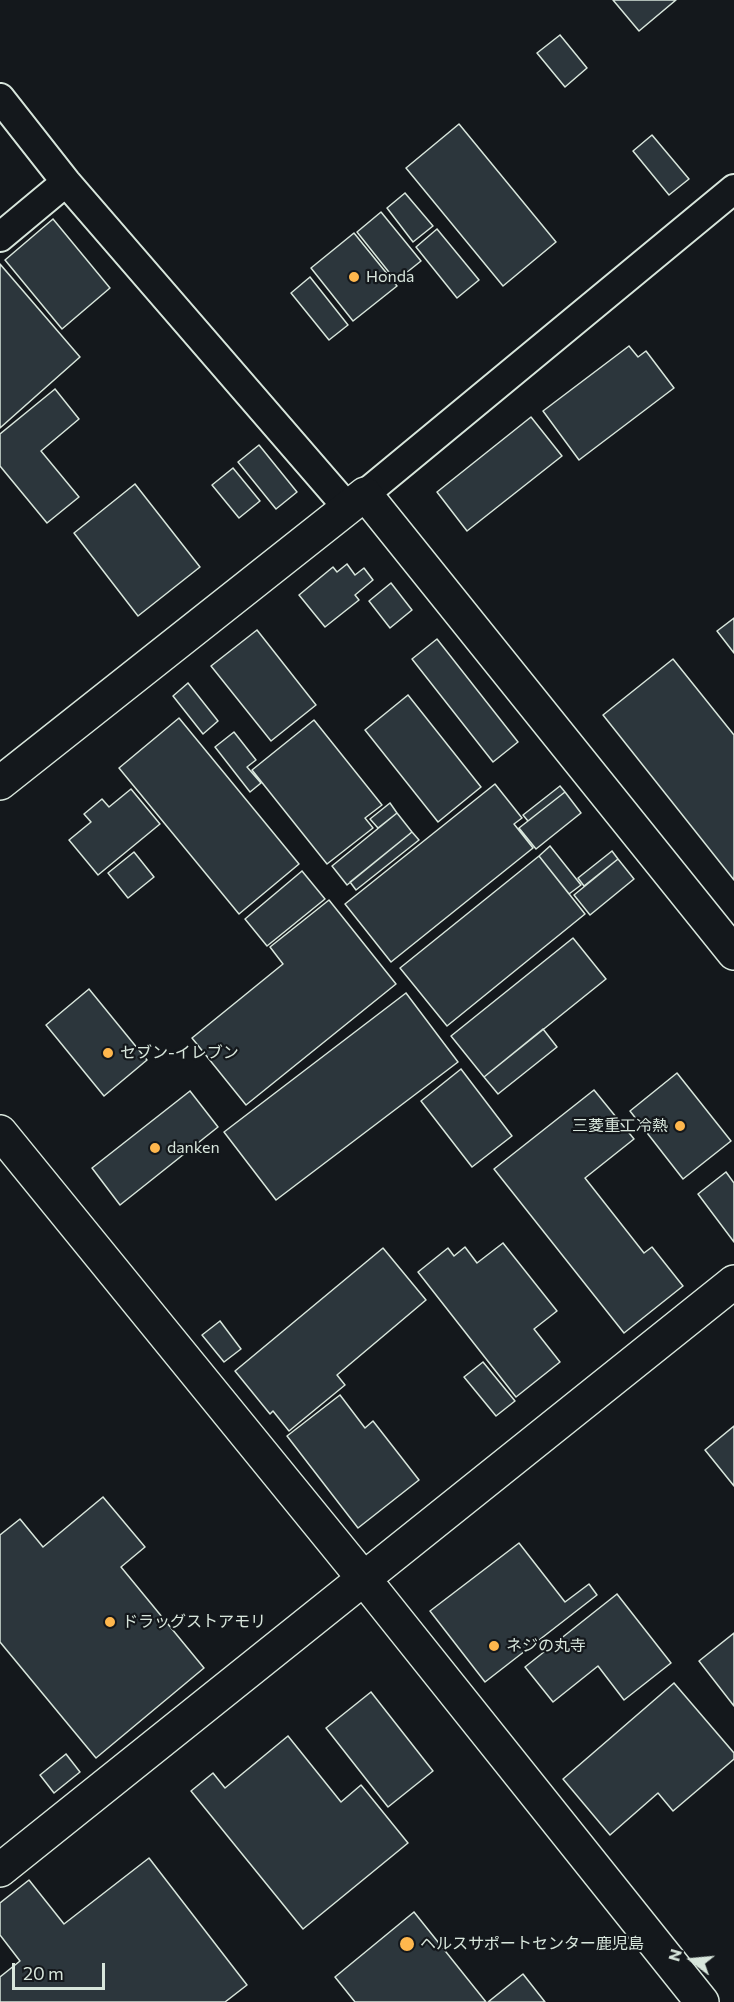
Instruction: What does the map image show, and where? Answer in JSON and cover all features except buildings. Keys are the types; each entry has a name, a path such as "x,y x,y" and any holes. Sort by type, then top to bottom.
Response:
{"street":[{"path":"0,98 66,182 356,501 734,953"},
{"path":"0,237 66,182"},
{"path":"0,783 356,501 734,189"},
{"path":"0,1132 364,1579 702,2002"},
{"path":"0,1870 734,1282"}],"place":[{"name":"Honda","path":"354,277"},
{"name":"セブン-イレブン","path":"108,1053"},
{"name":"三菱重工冷熱","path":"680,1126"},
{"name":"danken","path":"155,1148"},
{"name":"ドラッグストアモリ","path":"110,1622"},
{"name":"ネジの丸寺","path":"494,1646"},
{"name":"ヘルスサポートセンター鹿児島","path":"407,1944"}]}
